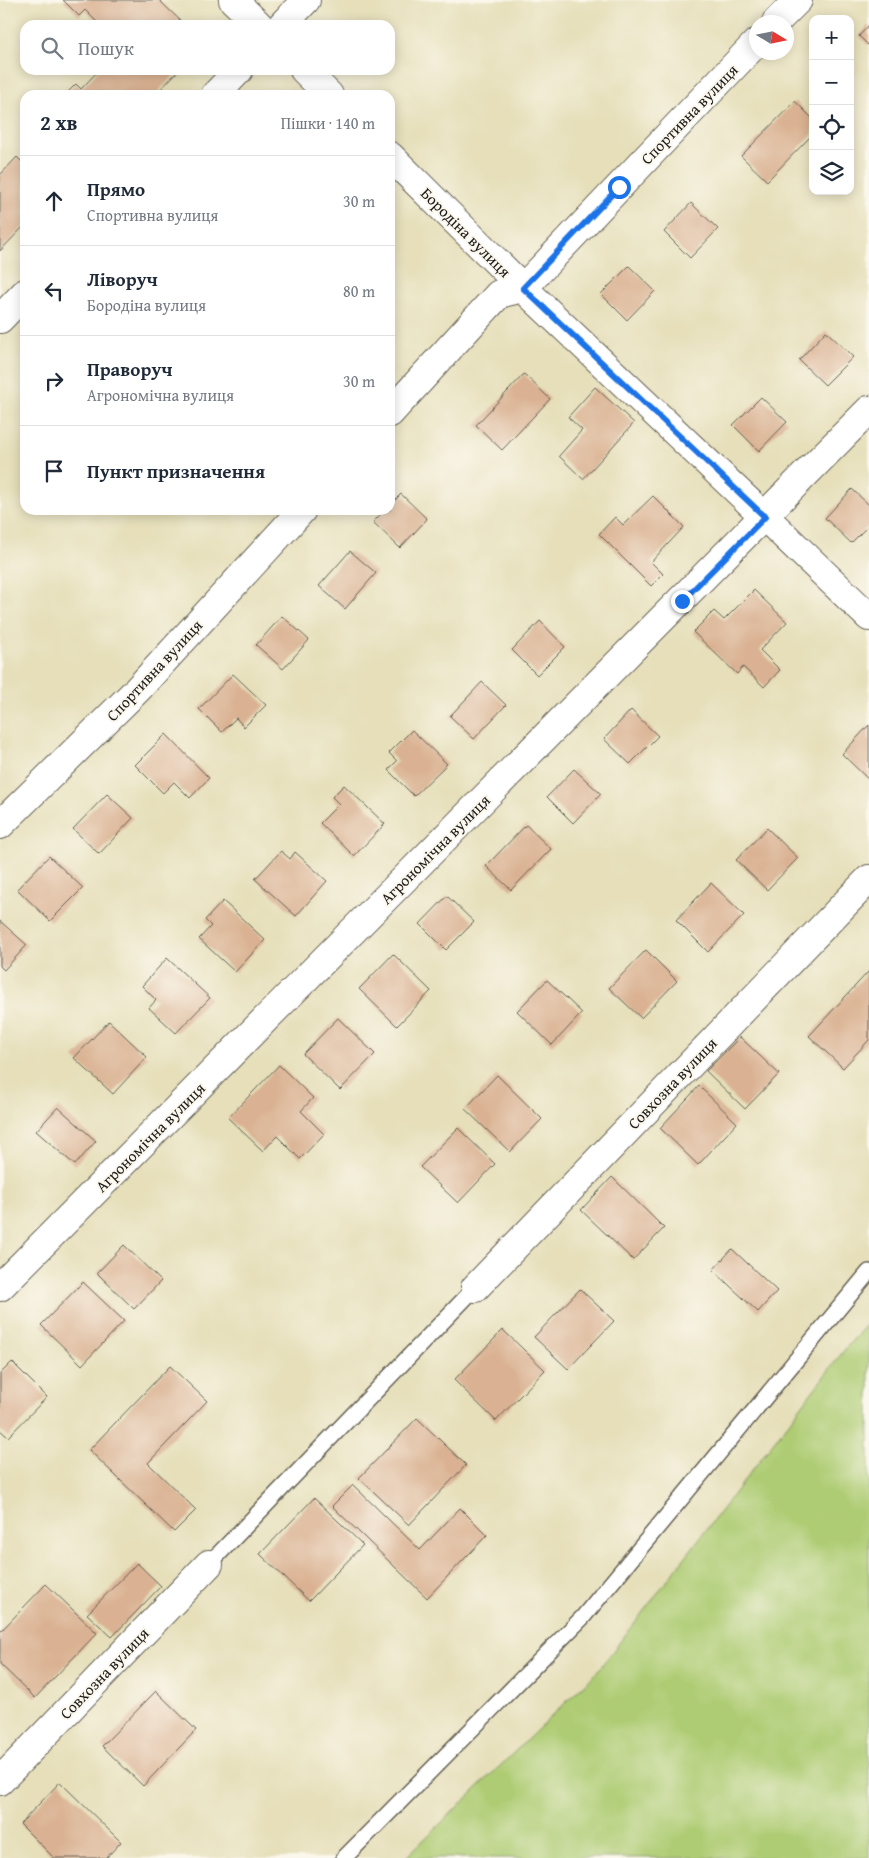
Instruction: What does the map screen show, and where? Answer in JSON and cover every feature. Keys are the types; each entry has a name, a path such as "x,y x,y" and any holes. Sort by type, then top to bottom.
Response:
{"street":[{"path":"233,0 254,20"},
{"path":"287,20 306,0"},
{"path":"783,15 798,0"},
{"name":"Спортивна вулиця","path":"523,288 749,50"},
{"path":"220,90 234,75"},
{"path":"309,75 324,90"},
{"name":"Бородіна вулиця","path":"395,161 523,288 869,618"},
{"path":"395,408 499,294 523,288"},
{"path":"0,319 20,298"},
{"name":"Агрономічна вулиця","path":"0,1288 869,410"},
{"name":"Спортивна вулиця","path":"0,825 137,690 297,515"},
{"name":"Совхозна вулиця","path":"475,1288 869,879"},
{"name":"Совхозна вулиця","path":"0,1781 208,1564"}],"lane":[{"path":"344,1858 583,1617 869,1272"},
{"path":"208,1564 475,1288"}],"green space":[{"path":"869,1322 869,1858 405,1858 596,1673 849,1344"}],"building":[{"path":"63,0 159,0 180,20 95,20 85,10 79,16"},
{"path":"869,25 869,46 859,36"},
{"path":"94,75 174,75 160,90 70,90 76,84 81,89"},
{"path":"795,101 809,115 809,138 767,181 741,156"},
{"path":"17,157 20,160 20,230 0,251 0,175"},
{"path":"691,203 718,229 690,258 664,232"},
{"path":"629,266 655,291 627,320 601,294"},
{"path":"826,331 853,357 825,385 799,360"},
{"path":"524,374 550,399 502,450 476,425"},
{"path":"595,387 634,423 583,479 559,456 582,430 568,417"},
{"path":"761,397 787,422 759,451 733,425"},
{"path":"852,489 869,505 869,525 851,543 825,518"},
{"path":"401,494 427,519 400,548 373,522 380,515 395,515 395,500"},
{"path":"653,496 684,527 651,562 663,574 651,586 599,534 615,517 623,525"},
{"path":"350,551 376,573 345,609 319,586"},
{"path":"754,590 787,622 760,650 780,670 764,687 743,667 737,674 693,632 714,611 724,620"},
{"path":"282,616 309,640 283,669 256,645"},
{"path":"540,621 565,647 537,675 512,650"},
{"path":"233,674 266,705 244,727 236,718 222,732 199,709"},
{"path":"482,682 506,705 474,739 450,716"},
{"path":"631,710 658,736 630,764 604,739"},
{"path":"869,725 869,780 842,754"},
{"path":"412,730 447,764 414,796 388,770 397,761 389,753"},
{"path":"166,734 209,778 190,798 174,782 163,793 135,765"},
{"path":"574,769 601,794 573,823 547,797"},
{"path":"344,785 385,824 354,856 320,823 339,804 332,797"},
{"path":"107,794 133,818 99,854 73,829"},
{"path":"526,825 551,849 511,890 486,866"},
{"path":"767,828 798,858 767,890 736,860"},
{"path":"281,851 290,859 295,852 327,881 296,916 255,879"},
{"path":"49,856 83,888 50,921 17,889"},
{"path":"711,883 744,915 708,952 676,920"},
{"path":"447,896 474,922 446,950 420,924"},
{"path":"223,901 265,940 235,972 199,939 211,926 205,920"},
{"path":"0,921 27,945 4,970 0,966"},
{"path":"646,950 677,981 641,1018 609,988"},
{"path":"393,954 431,991 397,1026 359,989"},
{"path":"167,958 210,998 176,1033 149,1008 156,1000 142,986"},
{"path":"869,971 869,1040 843,1068 809,1036"},
{"path":"547,980 582,1013 552,1045 517,1011"},
{"path":"338,1018 375,1054 340,1090 303,1054"},
{"path":"109,1021 147,1057 113,1094 74,1058"},
{"path":"740,1037 779,1074 745,1109 706,1071"},
{"path":"279,1065 313,1098 301,1111 324,1134 300,1159 277,1136 263,1151 228,1118"},
{"path":"497,1075 542,1119 510,1152 465,1109"},
{"path":"699,1086 737,1123 698,1165 660,1128"},
{"path":"58,1107 96,1141 75,1165 36,1131"},
{"path":"458,1128 495,1164 458,1203 420,1167"},
{"path":"612,1177 664,1228 633,1260 581,1210"},
{"path":"124,1245 161,1281 134,1309 97,1273"},
{"path":"732,1249 777,1291 758,1312 713,1270"},
{"path":"83,1282 124,1321 82,1365 41,1325"},
{"path":"580,1289 614,1321 568,1369 534,1337"},
{"path":"503,1330 545,1370 496,1421 454,1380"},
{"path":"12,1362 47,1397 8,1437 0,1430 0,1374"},
{"path":"170,1366 207,1401 148,1463 196,1510 174,1532 89,1450"},
{"path":"417,1418 466,1465 409,1525 359,1478"},
{"path":"353,1485 420,1550 460,1508 487,1535 427,1598 332,1506"},
{"path":"314,1498 363,1545 309,1601 260,1554"},
{"path":"137,1563 161,1586 112,1637 87,1614"},
{"path":"46,1584 97,1633 35,1698 0,1664 0,1632"},
{"path":"156,1691 196,1730 143,1786 102,1746"},
{"path":"60,1782 121,1842 106,1858 54,1858 20,1824"}],"route":[{"path":"619,187 523,288 765,517 682,601"}]}
